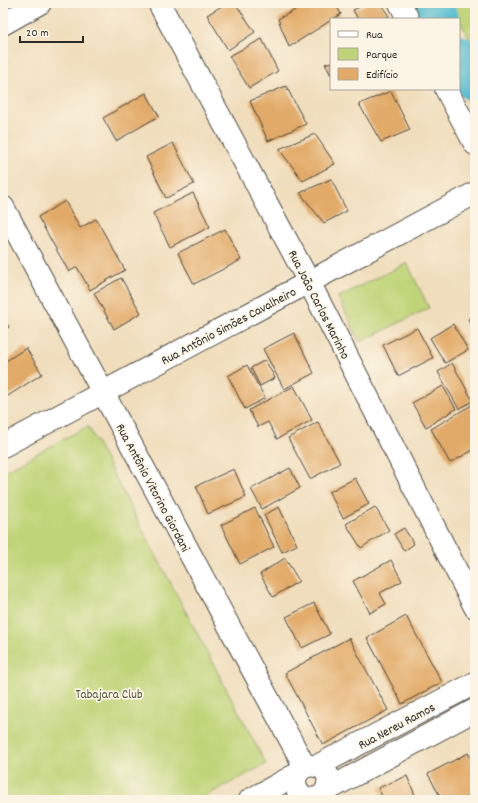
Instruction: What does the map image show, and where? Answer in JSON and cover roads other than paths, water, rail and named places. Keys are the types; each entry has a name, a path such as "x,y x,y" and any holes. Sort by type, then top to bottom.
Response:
{"street":[{"path":"3,24 40,3"},
{"name":"Rua João Carlos Marinho","path":"159,3 309,282 475,607"},
{"path":"400,3 408,18"},
{"path":"447,90 475,144"},
{"name":"Rua Antônio Simões Cavalheiro","path":"3,446 475,193"},
{"name":"Rua Antônio Vitorino Giordani","path":"3,207 306,769"},
{"name":"Rua Nereu Ramos","path":"250,800 306,769 475,683"},
{"name":"Rua Nereu Ramos","path":"316,798 475,710"},
{"path":"399,723 410,746"},
{"path":"322,767 328,777 316,798 299,792 296,788 295,777 306,769 322,767"}],"waterway":[{"path":"431,3 439,18"},
{"path":"460,56 475,83"}],"park label":[{"name":"Tabajara Club","path":"109,693"}]}
